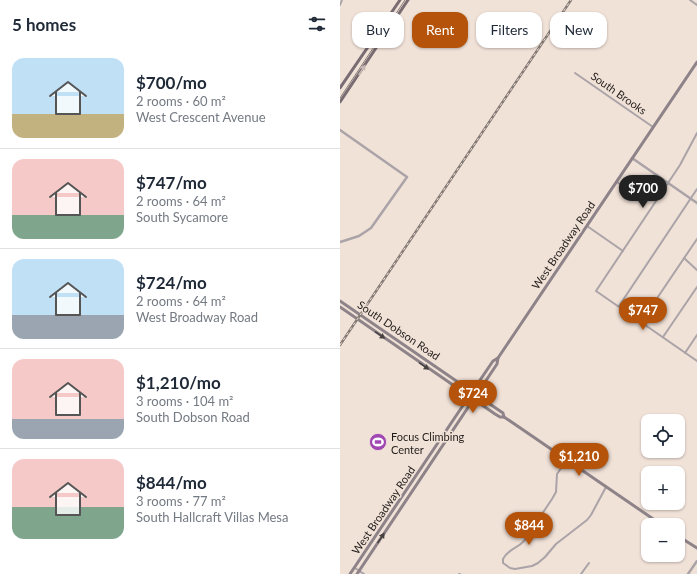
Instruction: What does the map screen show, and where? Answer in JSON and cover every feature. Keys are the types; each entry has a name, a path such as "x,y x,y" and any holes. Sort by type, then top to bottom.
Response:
{"main road":[{"path":"340,88 400,0"},
{"path":"340,102 408,0"},
{"name":"West Broadway Road","path":"350,574 469,396 493,361 498,358 697,62"},
{"name":"South Dobson Road","path":"340,301 503,413 504,417"},
{"name":"South Dobson Road","path":"340,307 474,400 500,417 504,417 652,518"},
{"name":"West Broadway Road","path":"358,572 474,400 497,364 498,358"},
{"path":"685,540 697,548"}],"street":[{"path":"340,5 342,0"},
{"path":"690,0 697,5"},
{"name":"South Brooks","path":"575,73 653,127"},
{"path":"340,130 407,177 371,228 359,236 340,242"},
{"path":"697,133 680,165 596,291 697,361"},
{"path":"632,158 697,203"},
{"path":"617,182 630,191"},
{"path":"619,306 697,189"},
{"path":"587,226 623,251"},
{"path":"641,322 697,239"},
{"path":"684,258 697,270"},
{"path":"664,337 697,288"},
{"path":"685,353 697,335"},
{"path":"567,460 557,474 554,496 521,545 507,553 503,559 503,563 513,569 534,565 542,560 556,544 587,520 606,487"},
{"path":"688,574 697,561"},
{"path":"582,574 589,563"},
{"path":"355,568 358,572 364,574"}],"tram line":[{"path":"340,98 405,0"}],"railway":[{"path":"340,345 571,0"}],"place":[{"name":"Focus Climbing Center","path":"378,442"}]}
